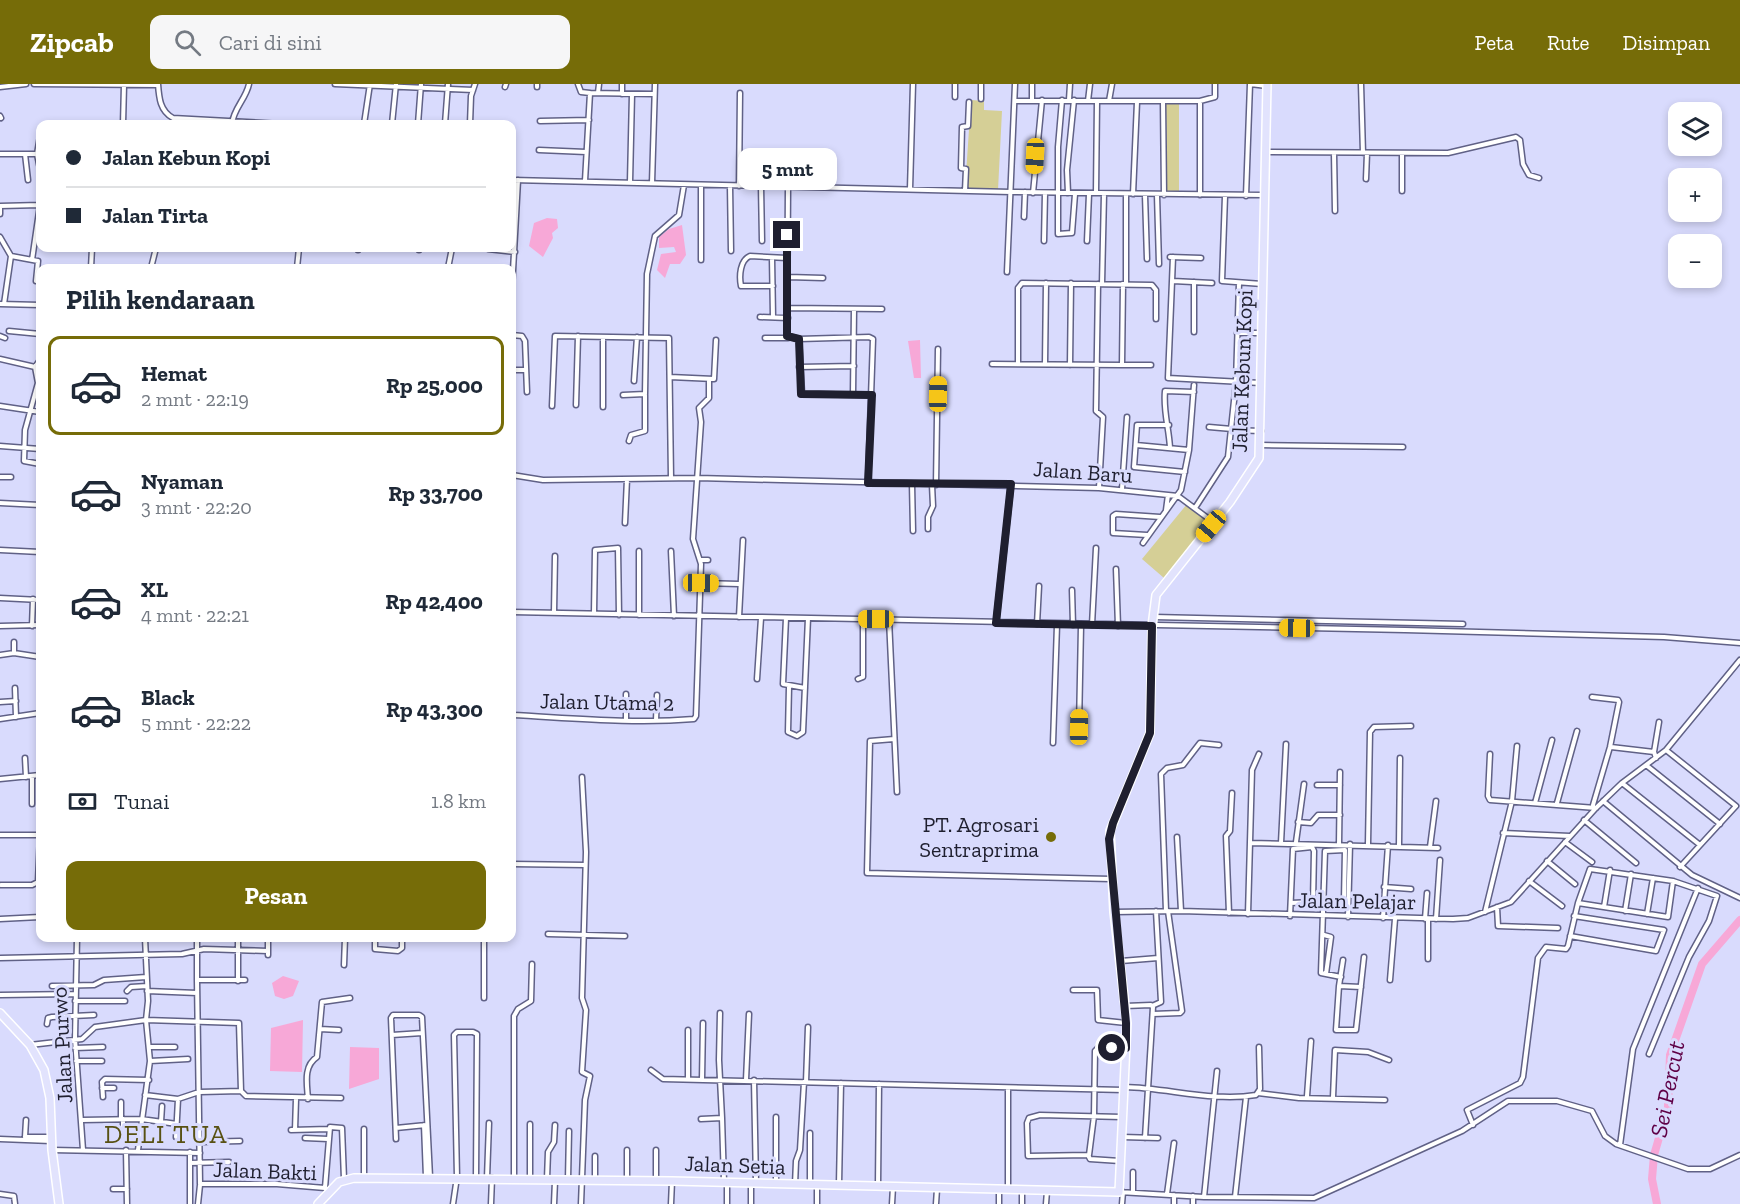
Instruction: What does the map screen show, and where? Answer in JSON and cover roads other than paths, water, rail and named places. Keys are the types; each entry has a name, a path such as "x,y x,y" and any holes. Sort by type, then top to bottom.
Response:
{"main road":[{"name":"Jalan Kebun Kopi","path":"1121,1192 1120,1161 1125,1088 1126,1023 1114,912 1110,831 1150,733 1152,626 1156,595 1160,586 1214,522 1253,470 1259,458 1267,85"},
{"path":"0,1013 30,1045 46,1078 59,1204"},
{"name":"Jalan Setia","path":"347,1179 428,1177 656,1180 1121,1192"},
{"path":"318,1204 327,1189 347,1179"}],"street":[{"path":"0,87 27,84"},
{"path":"34,84 158,84 160,104 169,117 207,120"},
{"path":"233,120 249,84"},
{"path":"335,84 473,90"},
{"path":"445,120 448,84"},
{"path":"470,120 475,84"},
{"path":"578,84 581,92 654,94"},
{"path":"598,84 598,93"},
{"path":"621,94 622,84"},
{"path":"652,183 655,84"},
{"path":"910,189 913,84"},
{"path":"955,84 955,97"},
{"path":"981,84 981,99"},
{"path":"1007,272 1015,84"},
{"path":"1032,84 1032,101"},
{"path":"1068,193 1072,100 1070,84"},
{"path":"1088,101 1090,84"},
{"path":"1109,101 1112,84"},
{"path":"1015,101 1200,101 1214,98 1215,84"},
{"path":"1246,196 1250,84 1267,85"},
{"path":"1361,84 1366,179"},
{"path":"123,120 124,85"},
{"path":"365,120 370,85"},
{"path":"392,120 395,86"},
{"path":"418,120 420,86"},
{"path":"585,181 590,93"},
{"path":"739,186 740,93"},
{"path":"630,182 632,94"},
{"path":"1033,192 1036,138 1042,100"},
{"path":"1062,100 1058,147 1057,232 1068,234 1073,231 1075,193"},
{"path":"1096,193 1097,101"},
{"path":"1163,101 1164,195"},
{"path":"1200,101 1200,195"},
{"path":"965,191 966,169 962,168 962,127 968,126 969,102"},
{"path":"1133,194 1137,102"},
{"path":"540,121 589,120"},
{"path":"1265,152 1453,152 1516,137 1520,141 1523,164 1529,175 1539,178"},
{"path":"539,150 586,152"},
{"path":"1334,153 1335,211"},
{"path":"1402,153 1402,191"},
{"path":"0,154 36,154"},
{"path":"25,154 28,180"},
{"path":"516,194 518,180 1089,194 1265,195"},
{"path":"629,441 630,435 645,431 648,338 647,274 655,236 679,215 684,185"},
{"path":"701,185 701,260"},
{"path":"730,186 731,251"},
{"path":"761,186 762,241"},
{"path":"788,187 788,337"},
{"path":"1024,217 1025,192"},
{"path":"1044,241 1045,193"},
{"path":"1087,241 1089,194"},
{"path":"1099,488 1103,417 1096,411 1096,365 1104,194"},
{"path":"1122,365 1126,194"},
{"path":"1145,195 1147,259"},
{"path":"1157,195 1159,264"},
{"path":"1225,196 1222,280 1263,284"},
{"path":"0,214 0,206 36,205"},
{"path":"32,260 36,231"},
{"path":"0,237 11,256 2,304 36,305"},
{"path":"514,264 515,252"},
{"path":"11,256 38,261 38,264"},
{"path":"773,286 743,287 740,282 741,266 747,256 787,258"},
{"path":"1201,258 1172,257 1168,378 1262,383"},
{"path":"772,258 773,317"},
{"path":"788,277 823,278"},
{"path":"1173,281 1212,283"},
{"path":"1194,282 1194,332"},
{"path":"1018,364 1018,288 1022,283 1154,286 1156,319"},
{"path":"1045,364 1046,283"},
{"path":"1070,365 1071,283"},
{"path":"1195,508 1227,461 1236,382 1239,283"},
{"path":"787,308 882,309"},
{"path":"853,394 854,309"},
{"path":"760,317 788,318"},
{"path":"9,331 36,334"},
{"path":"1237,333 1262,333"},
{"path":"0,336 5,338"},
{"path":"516,336 522,336 525,341 527,392"},
{"path":"576,405 578,336"},
{"path":"552,406 554,337 670,338 671,478"},
{"path":"603,337 603,407"},
{"path":"634,381 637,337"},
{"path":"765,338 854,337 873,339 868,483"},
{"path":"799,339 802,395 872,395"},
{"path":"670,377 715,378 716,340"},
{"path":"928,529 928,517 933,506 938,349"},
{"path":"0,359 35,367 36,371"},
{"path":"992,363 1151,365"},
{"path":"799,367 854,366"},
{"path":"516,370 526,370"},
{"path":"701,617 701,560 693,539 701,422 699,408 709,399 709,379"},
{"path":"1143,543 1160,517 1178,496 1189,450 1194,385"},
{"path":"1170,448 1169,425 1164,410 1165,391 1194,392"},
{"path":"36,392 25,430 24,462 36,464"},
{"path":"623,395 645,394"},
{"path":"0,406 36,412"},
{"path":"1122,489 1127,417"},
{"path":"1169,425 1137,425 1136,468 1185,472"},
{"path":"1209,427 1261,431"},
{"path":"1136,445 1189,450"},
{"path":"1260,445 1403,447"},
{"path":"0,446 36,449"},
{"name":"Jalan Baru","path":"516,476 543,480 698,478 934,485 1011,484 1122,489 1178,496 1214,522"},
{"path":"0,477 10,477"},
{"path":"625,523 627,479"},
{"path":"912,484 913,531"},
{"path":"996,623 1011,484"},
{"path":"1166,511 1168,495"},
{"path":"0,502 36,505"},
{"path":"1147,536 1113,534 1113,516 1116,513 1160,517"},
{"path":"739,617 743,540"},
{"path":"594,613 596,550 618,548 620,615"},
{"path":"1092,626 1096,548"},
{"path":"0,550 36,552"},
{"path":"671,550 674,616"},
{"path":"639,551 639,615"},
{"path":"554,612 555,556"},
{"path":"701,560 708,560"},
{"path":"1116,569 1118,626"},
{"path":"701,583 739,584"},
{"path":"1036,624 1039,586"},
{"path":"1072,590 1073,625"},
{"path":"0,598 36,599"},
{"path":"32,626 33,599"},
{"path":"516,612 1664,637 1740,643"},
{"name":"Jalan Utama 2","path":"516,715 626,721 694,719 697,713 701,617"},
{"path":"1153,617 1463,624"},
{"path":"757,679 761,618"},
{"path":"786,618 783,682 785,686 805,688"},
{"path":"789,687 789,732 794,736 803,732 808,618"},
{"path":"858,679 863,677 865,660 863,619"},
{"path":"889,619 894,739 897,745 897,792"},
{"path":"1053,743 1057,625"},
{"path":"0,626 36,626"},
{"path":"1079,727 1081,626"},
{"path":"14,642 14,653"},
{"path":"0,655 14,653 36,656"},
{"name":"Jalan Pelajar","path":"1114,912 1181,911 1436,919 1468,918 1511,902 1594,806 1666,750 1740,660"},
{"path":"15,688 16,717"},
{"path":"626,694 626,721"},
{"path":"656,720 657,695"},
{"path":"1490,754 1489,799 1594,806 1610,747 1619,701 1592,697"},
{"path":"0,702 16,701"},
{"path":"0,719 36,714"},
{"path":"1656,758 1654,752 1659,722"},
{"path":"1368,844 1372,729 1411,726"},
{"path":"1557,803 1577,731"},
{"path":"894,739 870,741 867,873 1112,879"},
{"path":"1535,803 1552,740"},
{"path":"1153,1014 1182,1011 1167,911 1161,774 1167,768 1183,765 1200,743 1219,744"},
{"path":"1281,843 1286,744"},
{"path":"1485,912 1512,801 1517,746"},
{"path":"1610,747 1654,752"},
{"path":"1666,750 1735,804 1736,808 1680,867"},
{"path":"1248,914 1252,770 1259,754"},
{"path":"25,758 26,777"},
{"path":"1399,845 1400,758"},
{"path":"1646,765 1720,825"},
{"path":"1339,844 1340,772"},
{"path":"32,804 33,776"},
{"path":"0,779 36,776"},
{"path":"581,1204 585,1100 590,1076 582,1072 586,1010 582,998 586,935 582,777"},
{"path":"1622,783 1700,845"},
{"path":"1296,842 1304,784"},
{"path":"1317,785 1340,785"},
{"path":"1228,913 1226,836 1230,831 1232,793"},
{"path":"1430,847 1436,801"},
{"path":"1603,801 1680,867 1700,880 1740,898"},
{"path":"1299,822 1311,823 1320,815 1340,815"},
{"path":"1584,820 1636,863"},
{"path":"1503,833 1570,836"},
{"path":"0,835 36,835"},
{"path":"1177,837 1181,911"},
{"path":"1250,843 1296,842 1438,848"},
{"path":"1565,842 1592,862"},
{"path":"1348,917 1350,844"},
{"path":"1383,918 1388,845"},
{"path":"1290,915 1293,849 1312,847 1314,851 1313,902 1291,903"},
{"path":"1324,900 1344,900 1345,850 1324,851 1324,900 1324,935 1331,937 1324,974 1341,977"},
{"path":"1436,919 1440,860"},
{"path":"1547,861 1575,884"},
{"path":"516,864 585,866"},
{"path":"1473,1125 1467,1110 1520,1083 1523,1077 1538,958 1546,948 1566,949 1574,916 1590,869 1610,870 1673,881 1717,896 1648,1054"},
{"path":"1604,907 1610,870"},
{"path":"1625,911 1631,874"},
{"path":"1647,914 1653,878"},
{"path":"1529,881 1562,906"},
{"path":"1578,903 1668,917 1673,881"},
{"path":"1,885 36,885"},
{"path":"1384,887 1411,889"},
{"path":"1620,1145 1633,1049 1698,888"},
{"path":"1427,893 1428,959"},
{"path":"1497,907 1498,926 1558,928"},
{"path":"1125,1006 1152,1006 1161,1002 1156,911"},
{"path":"1570,936 1656,951 1664,930 1574,916"},
{"path":"0,918 36,917"},
{"path":"1390,980 1395,919"},
{"path":"548,934 625,936"},
{"name":"Jalan Purwo","path":"76,942 75,1048 83,1150"},
{"path":"138,1150 150,1061 146,1020 145,942"},
{"path":"197,942 200,1153"},
{"path":"238,942 238,981"},
{"path":"0,958 182,954 196,950 268,953 268,942"},
{"path":"344,965 345,942"},
{"path":"375,942 375,949 398,951 402,948 402,942"},
{"path":"484,942 484,998"},
{"path":"1343,960 1336,1030 1352,1030 1358,1027 1364,957"},
{"path":"1121,961 1158,958"},
{"path":"514,1178 514,1016 518,1009 531,1001 532,964"},
{"path":"52,986 146,977"},
{"path":"197,980 245,980"},
{"path":"1339,986 1361,987"},
{"path":"127,992 131,987 197,993"},
{"path":"1073,990 1097,990 1098,1020 1126,1023"},
{"path":"0,995 75,994"},
{"path":"308,1099 307,1068 309,1062 316,1057 322,1002 350,998"},
{"path":"75,1001 125,1001"},
{"path":"1145,1138 1152,1006"},
{"path":"720,1013 719,1079 727,1204"},
{"path":"746,1080 749,1014"},
{"path":"47,1024 48,1018 94,1015"},
{"path":"396,1139 393,1015 421,1015 428,1177"},
{"path":"30,1045 83,1038 95,1027 146,1020 239,1023 241,1091 246,1096 296,1099 341,1098"},
{"path":"702,1079 703,1023"},
{"path":"795,1185 796,1161 800,1150 808,1026"},
{"path":"320,1029 339,1030"},
{"path":"688,1030 688,1079"},
{"path":"453,1204 457,1178 454,1035 457,1032 477,1034 476,1178"},
{"path":"392,1035 423,1033"},
{"path":"1307,1096 1311,1041"},
{"path":"75,1048 103,1047"},
{"path":"149,1047 175,1047"},
{"path":"1258,1093 1259,1047"},
{"path":"1120,1161 1090,1159 1094,1116 1093,1062 1096,1049 1126,1048"},
{"path":"1333,1097 1335,1050 1368,1052 1389,1060"},
{"path":"150,1061 188,1059"},
{"path":"76,1061 102,1061"},
{"path":"651,1070 659,1078 1094,1090 1149,1087 1214,1097 1246,1097 1258,1093 1385,1100"},
{"path":"1204,1197 1217,1071"},
{"path":"103,1097 102,1088 105,1079 149,1080"},
{"path":"751,1204 754,1080"},
{"path":"839,1186 841,1083"},
{"path":"878,1187 879,1084"},
{"path":"102,1088 114,1088"},
{"path":"1008,1088 1008,1189"},
{"path":"145,1095 178,1099 198,1092 241,1091"},
{"path":"1235,1197 1246,1097"},
{"path":"176,1137 178,1099"},
{"path":"296,1099 293,1130 342,1128 347,1179"},
{"path":"1122,1204 1121,1192 1204,1197 1314,1198 1473,1125 1508,1101 1557,1101 1592,1111 1605,1136 1620,1145 1677,1165 1702,1170 1723,1164 1740,1155"},
{"path":"121,1102 123,1134"},
{"path":"161,1122 162,1106"},
{"path":"1089,1155 1028,1156 1027,1121 1040,1114 1123,1117"},
{"path":"776,1117 776,1184"},
{"path":"701,1119 722,1118"},
{"path":"82,1120 141,1119 177,1124"},
{"path":"27,1120 25,1137 52,1139"},
{"path":"489,1123 491,1204"},
{"path":"530,1124 530,1179"},
{"path":"396,1128 425,1125"},
{"path":"554,1204 548,1152 554,1142 555,1125"},
{"path":"327,1189 329,1129"},
{"path":"364,1129 364,1178"},
{"path":"567,1180 569,1131"},
{"path":"810,1133 813,1185 817,1204"},
{"path":"1122,1137 1158,1138"},
{"path":"305,1138 328,1139"},
{"path":"0,1139 52,1139"},
{"path":"200,1142 240,1141"},
{"path":"1167,1194 1174,1143"},
{"name":"Jalan Bakti","path":"52,1150 200,1153 199,1186 277,1184 327,1189"},
{"path":"126,1150 127,1204"},
{"path":"627,1150 627,1180"},
{"path":"656,1150 656,1180"},
{"path":"190,1152 190,1204"},
{"path":"595,1156 595,1180"},
{"path":"190,1163 229,1162"},
{"path":"1133,1172 1133,1192"},
{"path":"671,1204 672,1181"},
{"path":"190,1187 199,1186 198,1204"},
{"path":"892,1204 893,1187"},
{"path":"112,1189 128,1189"},
{"path":"936,1204 937,1189"},
{"path":"999,1189 999,1204"},
{"path":"1022,1190 1022,1204"},
{"path":"1046,1204 1047,1190"},
{"path":"0,1194 14,1196 15,1204"},
{"path":"1174,1195 1174,1204"},
{"path":"1193,1196 1193,1204"}],"waterway":[{"name":"Sei Percut","path":"1657,1204 1652,1179 1654,1155 1668,1107 1670,1055 1702,964 1740,920"}],"place":[{"name":"PT. Agrosari Sentraprima","path":"1051,837"}],"district":[{"name":"DELI TUA","path":"166,1134"}]}
